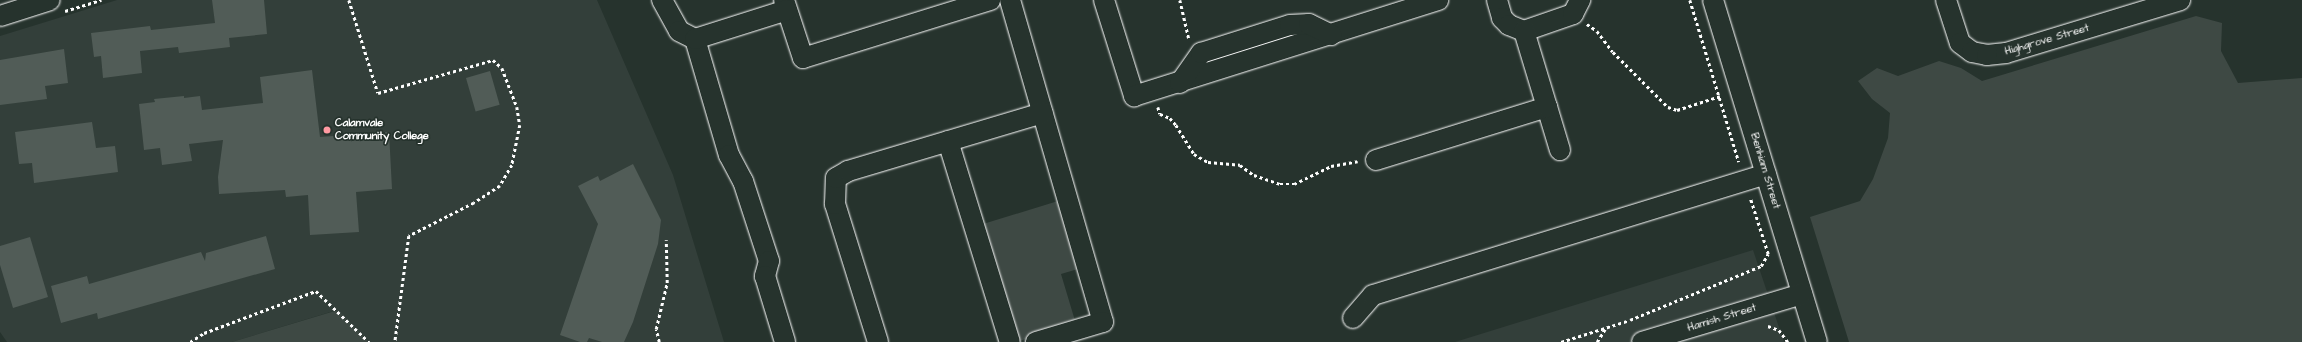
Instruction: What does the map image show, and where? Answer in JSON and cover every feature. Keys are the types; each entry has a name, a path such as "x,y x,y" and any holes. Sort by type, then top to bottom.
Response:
{"street":[{"path":"3,13 50,0"},
{"path":"662,0 679,32 695,39 786,5 803,58 990,0"},
{"path":"1010,0 1103,322 1036,342"},
{"path":"1104,0 1134,96 1180,83 1438,0"},
{"path":"1496,0 1502,18 1509,25 1524,31 1577,7"},
{"name":"Benhiam Street","path":"1713,0 1817,342"},
{"name":"Highgrove Street","path":"1946,0 1960,43 1972,52 1987,56 2006,53 2180,0"},
{"path":"1524,31 1560,150"},
{"path":"695,39 728,155 743,181 769,261 765,276 785,342"},
{"path":"1376,160 1547,107"},
{"path":"878,342 835,204 836,178 848,170 1043,113"},
{"path":"948,141 1010,342"},
{"path":"1353,318 1373,295 1766,174"},
{"name":"Hamish Street","path":"1642,342 1802,294"}],"path":[{"path":"349,0 378,93 493,60 502,68 517,107 520,125 512,165 500,186 474,203 409,236 395,342"},
{"path":"1561,342 1605,329 1761,266 1768,254 1744,181 1720,96 1690,0"},
{"path":"1577,7 1613,52 1668,107 1677,110 1720,96"},
{"path":"1152,90 1160,114 1176,125 1194,154 1208,162 1240,165 1254,174 1280,184 1294,184 1331,166 1376,160"},
{"path":"659,342 656,329 667,283 666,240"},
{"path":"190,342 204,334 316,291 369,342"},
{"path":"1768,326 1779,330 1788,342"},
{"path":"1597,342 1605,329"}],"shaded area":[{"name":"Calamvale Community College","path":"117,0 597,0 673,175 724,342 369,342 337,310 232,342 7,342 0,332 0,36"},
{"path":"2196,16 2222,23 2221,51 2238,83 2302,78 2302,342 1849,342 1810,217 1860,201 1873,179 1888,138 1890,113 1872,99 1858,81 1877,68 1898,76 1939,61 1961,68 1982,81"},
{"path":"1058,201 1078,269 1061,274 1076,324 1019,341 983,224"},
{"path":"1753,250 1784,342 1455,342"},
{"path":"338,310 369,342 232,342"}],"building":[{"path":"212,0 264,0 267,34 229,38 230,47 179,53 178,47 140,51 142,73 103,78 101,56 94,57 91,33 150,26 151,30 215,23"},
{"path":"64,49 68,83 45,86 47,99 0,105 0,60"},
{"path":"312,70 320,137 389,132 392,189 356,192 359,232 310,235 308,195 286,197 285,190 219,194 218,177 223,140 189,144 192,161 162,165 160,148 144,150 139,104 155,102 154,99 184,96 184,98 200,96 202,110 263,103 260,77"},
{"path":"490,71 500,105 476,112 466,78"},
{"path":"92,122 96,148 115,146 118,172 34,183 32,163 19,164 15,132"},
{"path":"633,164 661,220 658,244 633,322 624,342 602,342 589,338 587,342 580,342 560,335 598,224 578,186 598,176 600,181"},
{"path":"266,236 275,269 98,319 97,313 61,323 51,286 87,276 89,284 201,252 205,261 206,253"},
{"path":"30,237 48,297 13,308 0,265 0,246"}],"place":[{"name":"Calamvale Community College","path":"327,130"}]}
